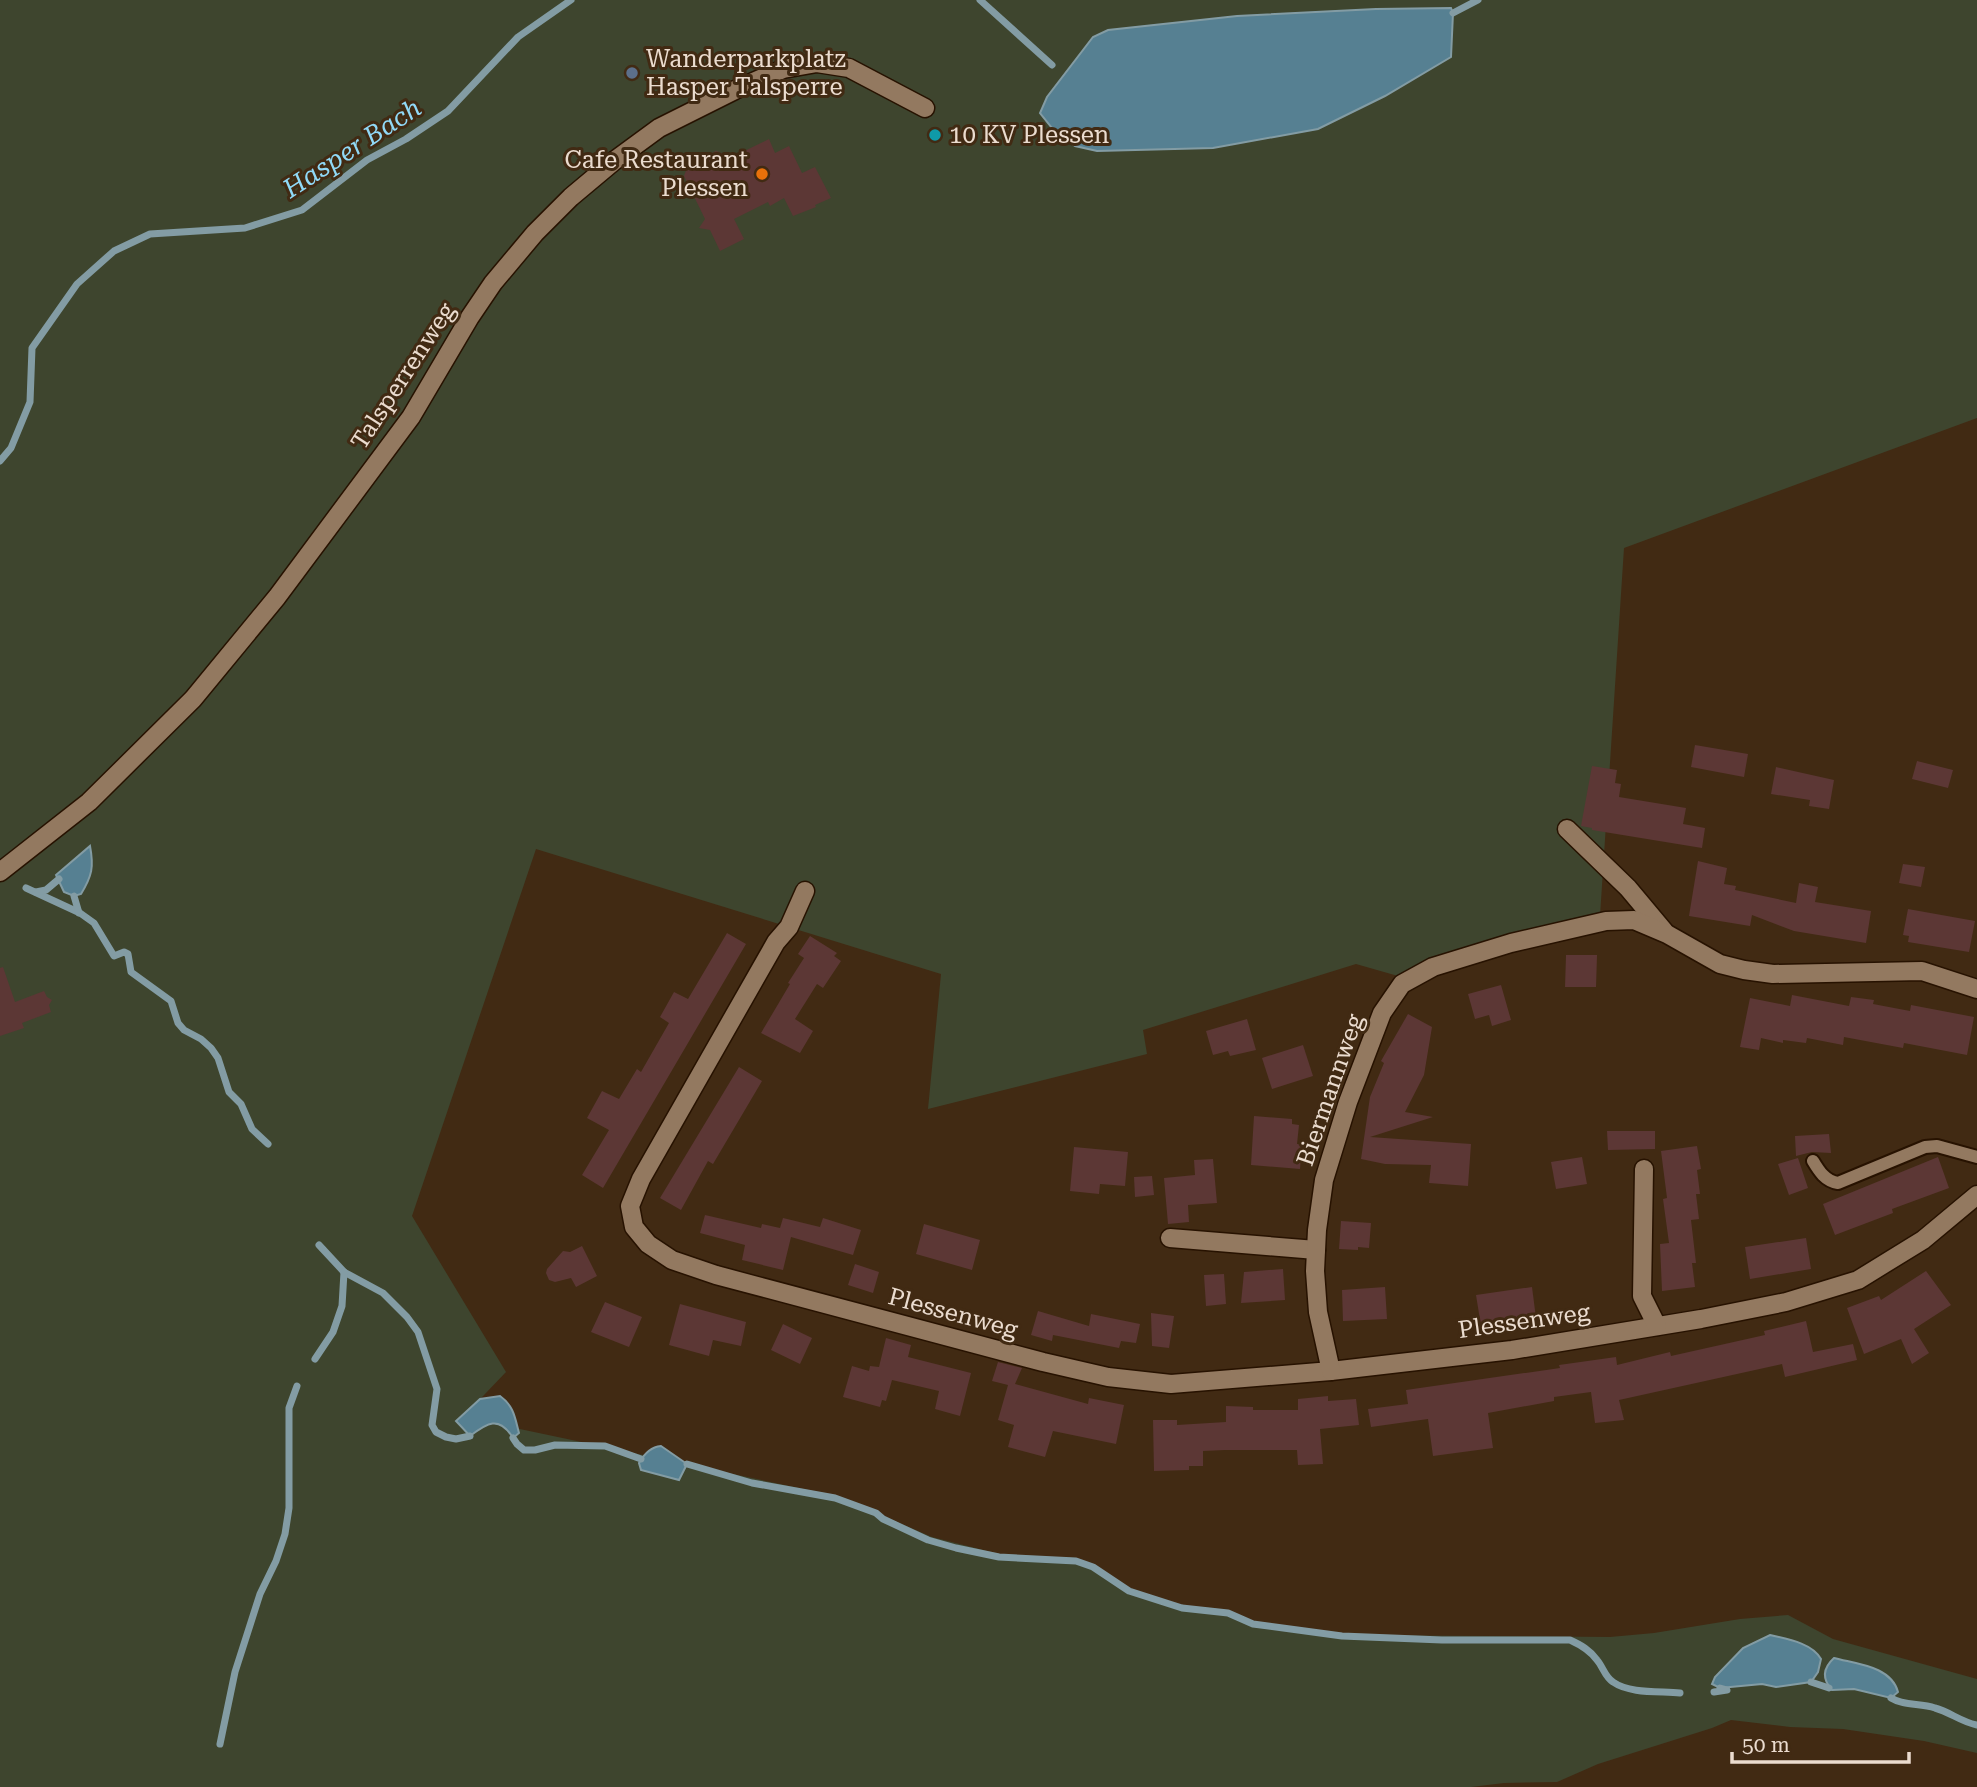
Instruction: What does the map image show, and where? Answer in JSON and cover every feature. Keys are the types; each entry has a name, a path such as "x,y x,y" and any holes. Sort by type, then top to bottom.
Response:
{"street":[{"name":"Talsperrenweg","path":"0,872 89,802 194,699 277,597 411,417 493,283 535,233 588,183 659,128 783,69 817,63 849,68 925,108"},
{"path":"1567,829 1628,888 1667,934 1720,964 1744,970 1797,975 1922,971 1977,989"},
{"name":"Plessenweg","path":"805,891 789,927 776,942 641,1179 630,1206 630,1215 639,1236 672,1260 716,1275 1043,1362 1108,1377 1171,1384 1331,1371 1513,1350 1657,1326 1786,1302 1858,1280 1923,1240 1977,1195"},
{"name":"Biermannweg","path":"1331,1371 1318,1312 1316,1250 1324,1180 1348,1102 1382,1013 1402,984 1433,967 1511,943 1606,921 1634,920 1667,934"},
{"path":"1644,1169 1642,1296 1657,1326"},
{"path":"1170,1238 1316,1250"}],"lane":[{"path":"1813,1161 1826,1178 1838,1183 1926,1147 1937,1146 1977,1157"}],"green space":[{"path":"0,0 1977,0 1977,418 1624,548 1600,916 1398,976 1356,964 1143,1030 1147,1054 928,1109 941,974 536,849 412,1216 506,1372 463,1417 837,1496 932,1537 999,1554 1075,1558 1093,1565 1130,1589 1182,1607 1213,1608 1254,1622 1342,1635 1610,1637 1788,1615 1833,1639 1977,1679 1977,1753 1924,1741 1843,1729 1790,1727 1731,1720 1598,1764 1557,1782 1471,1787 0,1787"}],"water":[{"path":"1451,8 1451,57 1385,96 1318,129 1213,148 1097,151 1075,146 1052,128 1040,113 1047,97 1093,37 1108,30 1237,16"},
{"path":"90,846 91,871 85,888 81,894 74,896 64,892 56,875"},
{"path":"500,1396 515,1417 519,1433 513,1438 498,1424 487,1425 470,1436 456,1421 480,1399"},
{"path":"661,1446 687,1464 679,1480 641,1470 639,1463 643,1457 651,1449"},
{"path":"1770,1635 1798,1642 1817,1654 1821,1659 1818,1672 1811,1682 1776,1687 1762,1684 1720,1688 1712,1684 1715,1677 1743,1648"},
{"path":"1834,1658 1880,1671 1894,1683 1898,1692 1891,1698 1854,1689 1832,1690 1825,1674"}],"building":[{"path":"769,139 775,153 789,146 802,173 815,167 831,198 793,216 784,198 770,206 768,202 734,219 744,239 720,251 710,230 699,228 705,219 684,176 688,165 716,151 732,157"},
{"path":"1695,745 1748,754 1744,777 1691,767"},
{"path":"1917,761 1953,770 1948,788 1912,779"},
{"path":"1592,766 1617,770 1615,783 1621,784 1619,797 1686,808 1683,824 1705,828 1702,848 1581,826"},
{"path":"1776,767 1834,780 1829,809 1809,806 1810,800 1771,794"},
{"path":"1698,861 1727,868 1724,884 1736,886 1735,890 1796,903 1799,883 1818,887 1815,902 1871,911 1866,943 1794,931 1752,915 1750,926 1689,916"},
{"path":"1903,864 1925,867 1921,887 1899,883"},
{"path":"1908,909 1975,921 1969,952 1908,942 1909,936 1903,935"},
{"path":"727,933 746,944 603,1188 582,1175 609,1130 587,1118 602,1091 619,1099 637,1069 641,1072 669,1023 660,1017 674,992 688,999"},
{"path":"810,936 837,953 834,956 841,961 823,988 817,984 795,1019 813,1031 800,1053 761,1033 804,958 798,954"},
{"path":"1566,955 1597,955 1596,987 1565,987"},
{"path":"3,967 15,1002 44,991 52,1000 49,1005 51,1012 22,1023 24,1028 0,1036 0,968"},
{"path":"1501,985 1511,1020 1492,1026 1489,1015 1475,1019 1468,994"},
{"path":"1792,995 1849,1006 1851,997 1874,1000 1873,1004 1910,1011 1911,1005 1974,1017 1967,1055 1904,1043 1903,1048 1844,1037 1843,1045 1807,1038 1806,1043 1783,1040 1783,1043 1761,1038 1759,1050 1740,1047 1750,998 1790,1006"},
{"path":"1408,1014 1432,1027 1424,1075 1405,1112 1433,1117 1370,1137 1471,1144 1468,1186 1429,1183 1431,1165 1385,1164 1361,1159 1370,1097 1384,1063 1381,1061"},
{"path":"1247,1019 1256,1050 1230,1056 1228,1051 1213,1055 1206,1031"},
{"path":"1303,1045 1313,1076 1272,1089 1262,1058"},
{"path":"739,1067 762,1081 713,1164 708,1161 681,1210 660,1198"},
{"path":"1254,1116 1292,1119 1292,1124 1299,1125 1297,1144 1302,1144 1300,1169 1251,1165"},
{"path":"1607,1131 1655,1131 1655,1149 1608,1150"},
{"path":"1829,1134 1831,1153 1812,1152 1796,1156 1795,1136"},
{"path":"1697,1146 1701,1169 1697,1170 1700,1194 1696,1194 1699,1219 1691,1220 1696,1263 1692,1263 1695,1287 1662,1291 1660,1244 1669,1243 1663,1199 1667,1198 1661,1151"},
{"path":"1074,1147 1128,1152 1125,1186 1100,1184 1099,1194 1070,1191"},
{"path":"1582,1157 1587,1184 1556,1189 1551,1162"},
{"path":"1938,1157 1949,1188 1892,1209 1893,1213 1835,1235 1823,1204"},
{"path":"1798,1158 1808,1188 1789,1195 1778,1164"},
{"path":"1213,1159 1217,1203 1188,1205 1189,1222 1168,1224 1164,1178 1195,1175 1194,1160"},
{"path":"1152,1176 1154,1195 1135,1197 1134,1177"},
{"path":"705,1215 761,1228 762,1224 780,1228 783,1218 820,1227 823,1218 861,1230 853,1255 791,1237 783,1270 742,1260 745,1245 700,1233"},
{"path":"1341,1221 1371,1223 1369,1248 1339,1249"},
{"path":"924,1224 980,1240 972,1270 916,1254"},
{"path":"1806,1238 1811,1269 1750,1279 1745,1247"},
{"path":"582,1246 597,1276 576,1287 571,1278 555,1282 549,1280 547,1269 563,1251 570,1252"},
{"path":"855,1264 879,1272 873,1293 848,1285"},
{"path":"1283,1269 1285,1300 1241,1303 1244,1272"},
{"path":"1926,1271 1951,1305 1914,1329 1929,1353 1912,1364 1901,1339 1864,1354 1847,1308 1879,1296 1881,1300"},
{"path":"1224,1274 1226,1304 1206,1306 1204,1275"},
{"path":"1385,1287 1387,1319 1343,1321 1342,1290"},
{"path":"1532,1287 1536,1318 1481,1326 1476,1295"},
{"path":"605,1302 642,1317 629,1347 591,1332"},
{"path":"680,1304 746,1322 741,1346 713,1340 709,1356 669,1345"},
{"path":"1038,1311 1089,1326 1091,1314 1140,1324 1136,1343 1121,1341 1119,1348 1053,1335 1052,1341 1031,1335"},
{"path":"1151,1313 1174,1316 1169,1348 1152,1346"},
{"path":"1806,1321 1813,1352 1853,1344 1857,1360 1785,1377 1782,1364 1619,1400 1624,1420 1595,1423 1591,1392 1554,1397 1554,1401 1488,1413 1493,1448 1433,1456 1428,1419 1371,1427 1368,1409 1408,1404 1406,1390 1560,1368 1559,1365 1616,1357 1617,1365 1670,1352 1671,1356 1765,1335 1764,1331"},
{"path":"783,1324 812,1338 800,1364 771,1350"},
{"path":"886,1338 911,1345 908,1357 971,1373 960,1416 935,1409 939,1391 892,1380 886,1401 882,1400 880,1407 843,1397 852,1366 869,1371 870,1366 879,1367"},
{"path":"998,1362 1022,1368 1015,1384 1088,1404 1089,1398 1124,1405 1116,1444 1053,1431 1045,1457 1008,1447 1014,1425 998,1420 1008,1385 992,1381"},
{"path":"1328,1396 1328,1401 1356,1399 1359,1425 1320,1429 1323,1464 1298,1465 1297,1450 1225,1450 1203,1451 1203,1466 1189,1466 1189,1470 1154,1471 1153,1420 1177,1420 1177,1425 1226,1422 1226,1406 1253,1407 1253,1410 1298,1410 1298,1399"}],"waterway":[{"name":"Hasper Bach","path":"0,461 11,448 30,402 32,348 77,284 114,251 150,234 245,228 302,210 367,160 406,139 448,111 518,37 571,0"},
{"name":"Hasper Bach","path":"980,0 1052,65"},
{"name":"Hasper Bach","path":"1453,13 1478,0"},
{"path":"36,892 46,890 59,879"},
{"path":"26,888 80,913 94,923 114,956 124,952 128,954 131,972 171,1001 178,1023 211,1048 218,1058 229,1092 241,1104 252,1129 268,1144"},
{"path":"74,896 79,913"},
{"path":"319,1245 344,1272 383,1293 407,1317 418,1332 437,1389 432,1425 436,1432 446,1437 456,1439 470,1436"},
{"path":"315,1359 333,1332 342,1306 344,1272"},
{"path":"220,1744 235,1672 260,1594 285,1534 289,1508 289,1408 297,1386"},
{"path":"513,1438 524,1450 555,1445 605,1446 641,1459"},
{"path":"687,1464 752,1483 835,1498 876,1513 928,1540 956,1548 999,1557 1076,1561 1093,1567 1129,1591 1182,1608 1228,1613 1253,1624 1342,1636 1442,1640 1570,1640 1591,1653 1608,1677 1620,1686 1636,1690 1680,1693"},
{"path":"1811,1682 1829,1688"},
{"path":"1714,1692 1727,1690 1720,1688"},
{"path":"1891,1698 1935,1708 1977,1725"}],"place":[{"name":"Wanderparkplatz Hasper Talsperre","path":"632,73"},
{"name":"10 KV Plessen","path":"935,135"},
{"name":"Cafe Restaurant Plessen","path":"762,174"}]}
